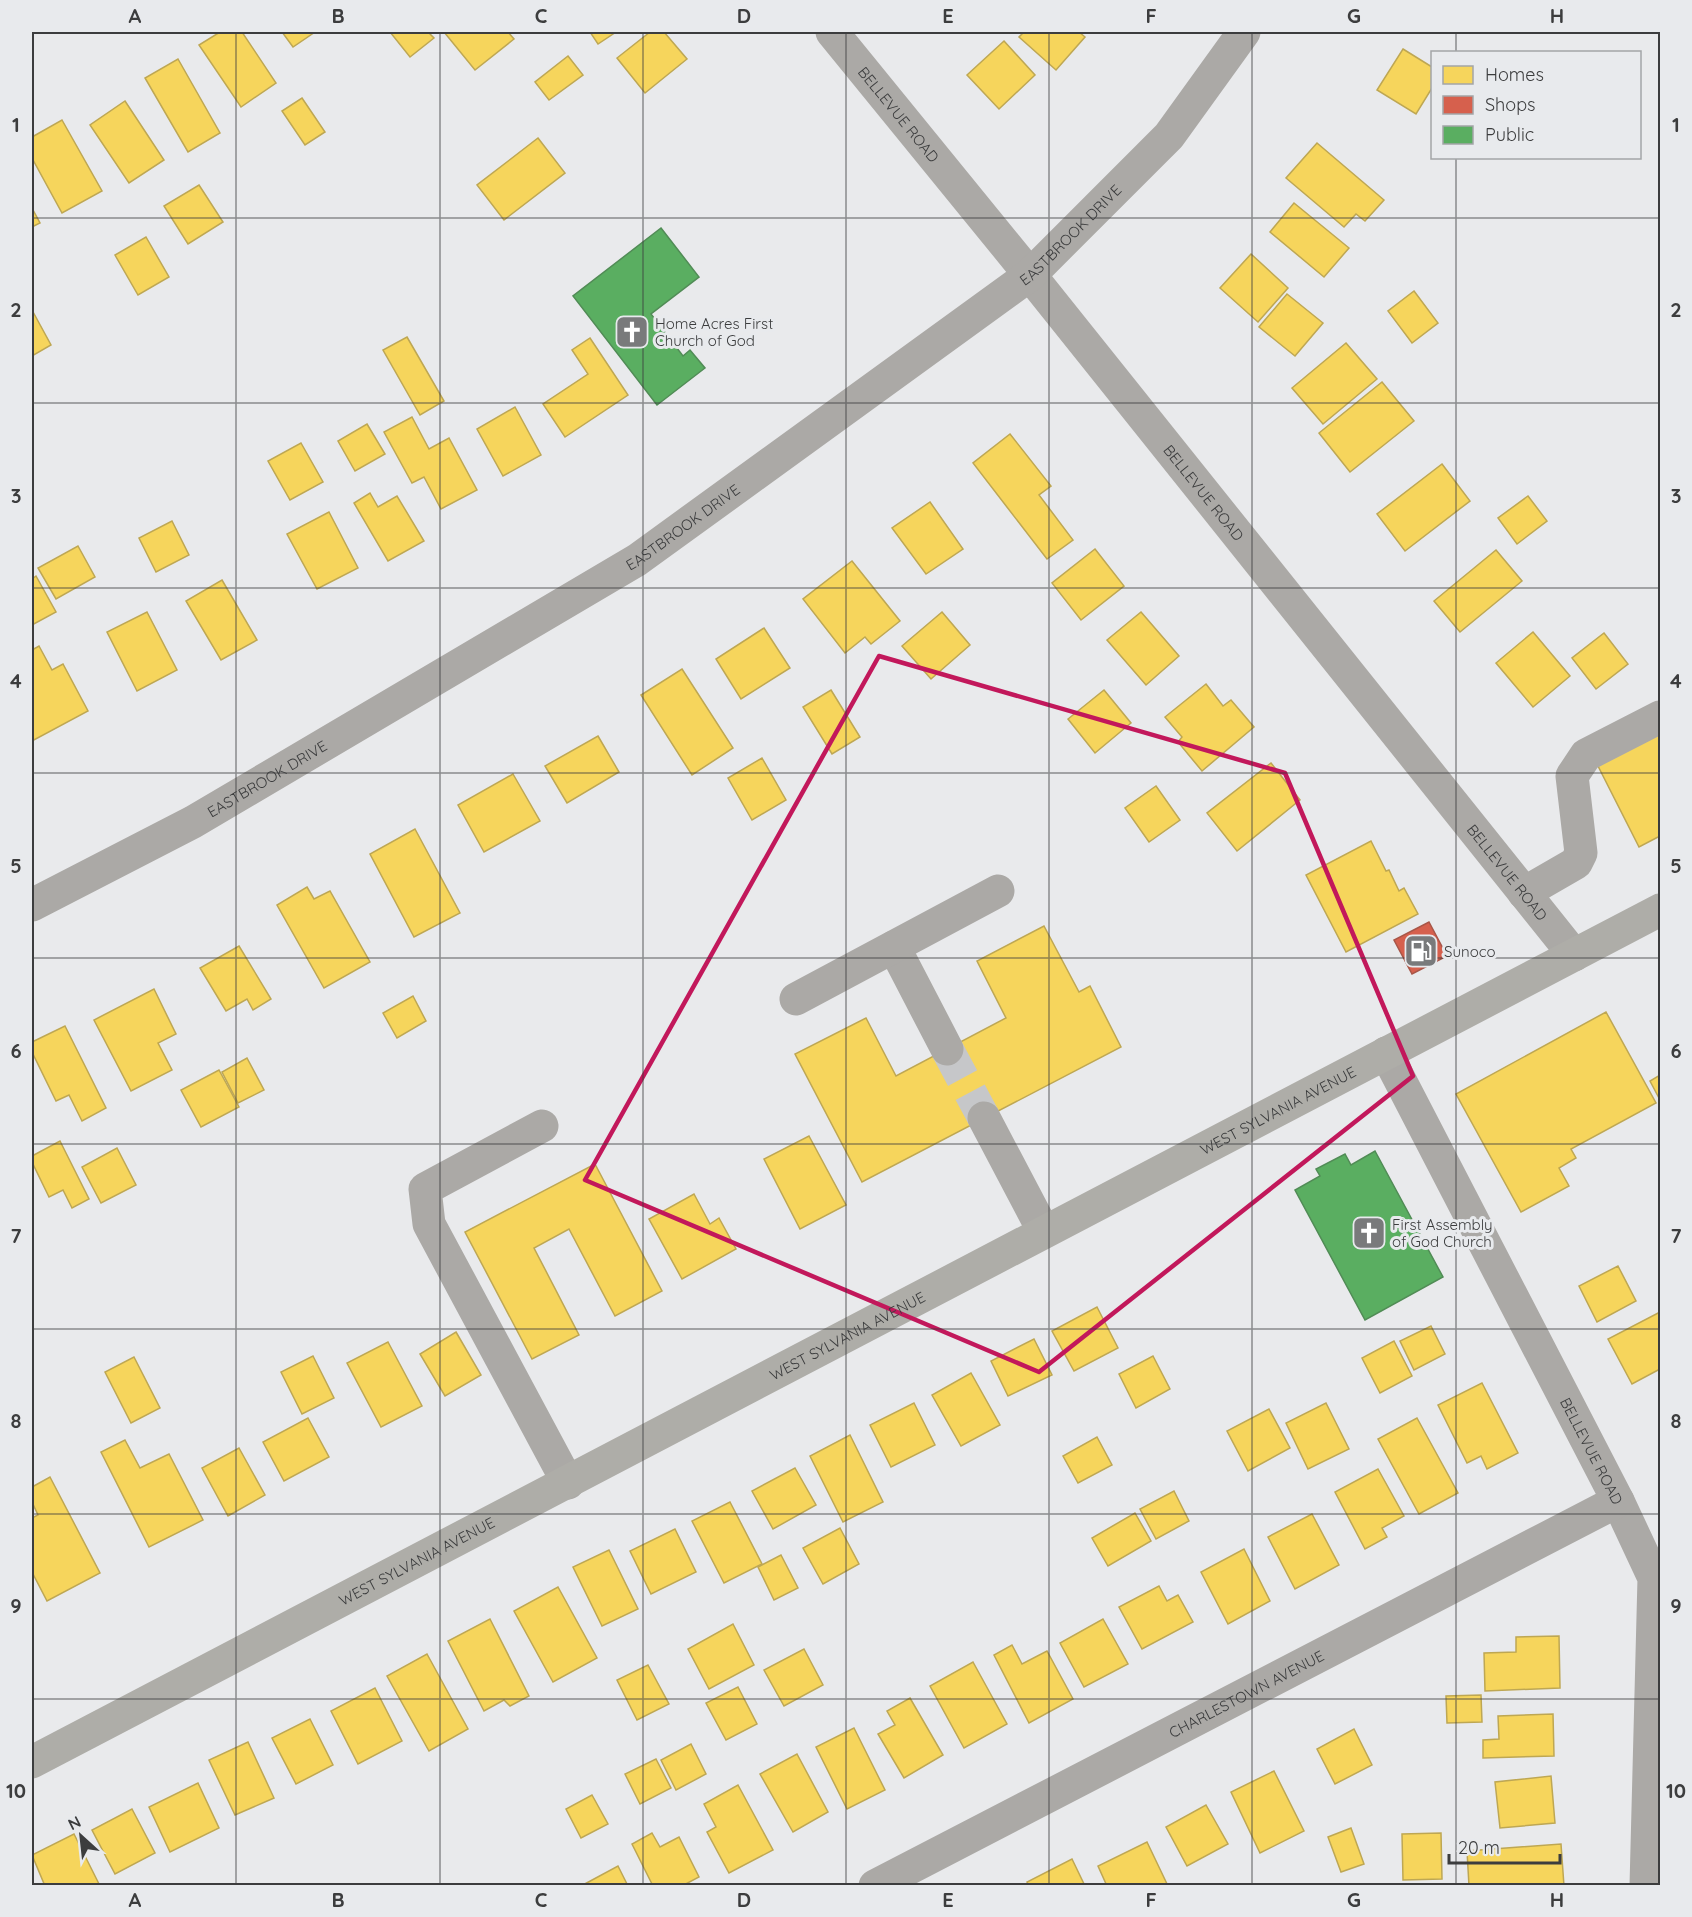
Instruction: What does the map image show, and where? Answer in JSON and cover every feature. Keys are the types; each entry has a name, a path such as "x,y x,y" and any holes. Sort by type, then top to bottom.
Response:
{"main road":[{"name":"WEST SYLVANIA AVENUE","path":"32,1762 1660,910"}],"street":[{"name":"BELLEVUE ROAD","path":"832,32 1030,275 1574,955"},
{"name":"EASTBROOK DRIVE","path":"32,905 193,822 637,560 1030,275 1168,136 1244,32"},
{"path":"1524,893 1576,863 1581,853 1572,776 1586,754 1660,717"},
{"path":"796,999 998,891"},
{"path":"894,947 947,1049"},
{"name":"BELLEVUE ROAD","path":"1386,1053 1617,1501 1654,1578 1646,1886"},
{"path":"984,1118 1044,1232"},
{"path":"542,1126 425,1189 429,1224 568,1483"},
{"name":"CHARLESTOWN AVENUE","path":"875,1886 1617,1501"}],"highlighted area":[{"path":"879,656 1285,773 1413,1076 1039,1372 585,1180"}],"building: Homes":[{"path":"220,32 242,32 276,83 241,107 199,45"},
{"path":"282,32 315,32 293,47"},
{"path":"390,32 428,32 434,38 410,57"},
{"path":"444,32 508,32 514,39 475,70"},
{"path":"590,32 616,32 598,44"},
{"path":"650,32 664,32 687,59 645,93 617,58"},
{"path":"1024,32 1079,32 1085,37 1056,70 1019,37"},
{"path":"1004,41 1035,75 999,109 967,75"},
{"path":"1403,49 1431,66 1431,90 1416,114 1377,90"},
{"path":"568,56 583,75 549,100 535,82"},
{"path":"178,59 220,133 188,152 145,78"},
{"path":"302,98 325,132 305,145 282,111"},
{"path":"125,101 164,160 129,183 90,125"},
{"path":"62,120 102,191 62,213 32,158 32,137"},
{"path":"538,138 565,173 504,220 477,185"},
{"path":"1317,143 1384,200 1365,221 1356,214 1344,227 1286,178"},
{"path":"199,185 223,222 188,244 164,206"},
{"path":"1294,203 1349,248 1324,277 1270,232"},
{"path":"32,208 40,223 32,227"},
{"path":"146,237 169,277 138,295 115,255"},
{"path":"1251,254 1288,288 1258,322 1220,288"},
{"path":"1414,291 1438,323 1412,343 1388,311"},
{"path":"1287,294 1323,323 1295,356 1259,327"},
{"path":"32,310 51,345 32,356"},
{"path":"407,337 444,401 420,415 383,350"},
{"path":"590,338 628,395 565,437 543,404 588,374 572,350"},
{"path":"1346,343 1377,379 1323,424 1292,388"},
{"path":"1382,382 1414,421 1350,472 1319,433"},
{"path":"515,407 541,455 503,476 477,429"},
{"path":"412,417 429,449 449,438 477,490 441,509 424,477 412,483 384,432"},
{"path":"367,424 385,454 355,471 338,441"},
{"path":"1010,434 1051,486 1039,495 1073,540 1047,559 973,463"},
{"path":"301,443 323,482 290,500 268,461"},
{"path":"1442,464 1470,501 1405,551 1377,514"},
{"path":"370,493 378,507 397,496 424,541 388,561 354,503"},
{"path":"1528,496 1547,521 1517,544 1498,518"},
{"path":"930,502 963,549 926,574 892,528"},
{"path":"329,512 358,568 317,589 287,534"},
{"path":"172,521 189,555 156,572 139,538"},
{"path":"78,546 95,577 56,599 38,568"},
{"path":"1095,549 1124,586 1081,620 1052,583"},
{"path":"1496,550 1522,581 1460,632 1434,601"},
{"path":"852,561 900,621 871,644 865,637 845,653 803,599"},
{"path":"36,576 56,612 32,625 32,579"},
{"path":"222,580 257,640 221,660 186,601"},
{"path":"147,612 177,670 137,691 107,632"},
{"path":"942,612 970,645 931,679 902,646"},
{"path":"1141,612 1179,656 1146,685 1107,640"},
{"path":"764,628 790,668 741,699 716,659"},
{"path":"1533,632 1570,676 1533,707 1496,663"},
{"path":"1604,633 1628,664 1596,689 1572,658"},
{"path":"39,646 52,670 63,664 88,711 32,741 32,650"},
{"path":"682,669 733,748 692,775 641,695"},
{"path":"1206,684 1223,706 1231,700 1254,727 1202,771 1178,742 1182,737 1165,717"},
{"path":"831,690 860,737 832,754 803,707"},
{"path":"1104,690 1131,723 1095,753 1068,719"},
{"path":"1660,731 1660,836 1639,847 1597,764"},
{"path":"598,736 619,772 567,803 545,766"},
{"path":"762,758 786,800 752,820 728,778"},
{"path":"1271,763 1300,800 1237,851 1207,813"},
{"path":"513,774 540,821 484,852 458,805"},
{"path":"1156,786 1180,820 1149,842 1125,808"},
{"path":"415,829 460,913 414,937 370,854"},
{"path":"1371,841 1386,871 1389,870 1399,891 1404,888 1418,914 1346,952 1306,875"},
{"path":"307,887 314,899 330,891 370,962 324,988 277,905"},
{"path":"1044,926 1079,992 1090,986 1121,1047 862,1182 795,1054 866,1018 896,1076 1006,1018 977,961"},
{"path":"239,946 271,999 253,1010 247,999 226,1011 200,968"},
{"path":"154,989 176,1034 158,1043 172,1070 131,1091 94,1020"},
{"path":"413,996 426,1021 397,1038 383,1013"},
{"path":"1606,1012 1656,1103 1571,1149 1576,1158 1559,1168 1569,1186 1521,1212 1456,1094"},
{"path":"65,1026 106,1108 82,1121 69,1095 56,1101 32,1052 32,1042"},
{"path":"247,1058 264,1090 238,1103 222,1072"},
{"path":"219,1070 239,1107 201,1127 181,1090"},
{"path":"1660,1075 1660,1100 1650,1081"},
{"path":"809,1136 846,1205 800,1229 764,1159"},
{"path":"60,1141 89,1199 72,1208 63,1190 49,1197 32,1162 32,1156"},
{"path":"117,1148 136,1185 101,1203 82,1167"},
{"path":"595,1164 662,1291 615,1316 569,1229 534,1248 579,1335 532,1359 465,1232"},
{"path":"694,1194 710,1224 719,1218 736,1249 682,1279 649,1219"},
{"path":"1618,1266 1636,1301 1597,1322 1579,1286"},
{"path":"1097,1307 1118,1348 1074,1371 1052,1331"},
{"path":"1660,1312 1660,1369 1632,1384 1608,1339"},
{"path":"1431,1326 1445,1354 1414,1370 1400,1341"},
{"path":"456,1332 481,1375 445,1396 420,1354"},
{"path":"1034,1339 1052,1375 1008,1396 991,1361"},
{"path":"1394,1341 1412,1376 1380,1393 1362,1358"},
{"path":"388,1342 422,1406 381,1427 347,1363"},
{"path":"313,1356 334,1398 302,1414 281,1372"},
{"path":"1153,1356 1170,1389 1136,1408 1119,1374"},
{"path":"134,1357 160,1408 131,1423 105,1372"},
{"path":"971,1373 1000,1425 961,1446 932,1395"},
{"path":"1482,1383 1518,1453 1487,1469 1481,1456 1467,1463 1438,1405"},
{"path":"914,1403 935,1445 891,1467 870,1425"},
{"path":"1326,1403 1349,1449 1308,1469 1286,1423"},
{"path":"1269,1409 1290,1448 1248,1471 1227,1431"},
{"path":"308,1418 329,1457 284,1481 263,1442"},
{"path":"1417,1418 1458,1493 1419,1514 1378,1439"},
{"path":"850,1435 883,1502 843,1522 810,1456"},
{"path":"1097,1437 1112,1465 1078,1483 1063,1456"},
{"path":"125,1440 140,1468 169,1454 203,1520 149,1547 101,1452"},
{"path":"239,1448 265,1495 228,1516 202,1468"},
{"path":"795,1468 816,1505 773,1529 752,1491"},
{"path":"1378,1469 1404,1516 1382,1528 1387,1537 1365,1549 1335,1492"},
{"path":"50,1477 100,1573 47,1601 32,1572 32,1518 38,1515 32,1502 32,1487"},
{"path":"1174,1491 1189,1521 1156,1539 1140,1509"},
{"path":"730,1502 762,1564 724,1583 692,1521"},
{"path":"1135,1513 1151,1541 1108,1566 1092,1538"},
{"path":"1312,1514 1339,1565 1295,1589 1268,1537"},
{"path":"840,1528 859,1564 823,1584 803,1548"},
{"path":"675,1529 696,1572 651,1594 630,1551"},
{"path":"1244,1549 1270,1601 1228,1624 1201,1572"},
{"path":"609,1550 638,1609 602,1626 573,1567"},
{"path":"781,1555 798,1588 774,1600 758,1567"},
{"path":"1159,1586 1167,1601 1178,1595 1193,1622 1142,1649 1119,1607"},
{"path":"558,1587 597,1658 553,1682 514,1611"},
{"path":"490,1619 529,1696 510,1706 504,1700 484,1711 448,1641"},
{"path":"1103,1619 1128,1664 1084,1687 1060,1643"},
{"path":"733,1624 754,1665 709,1689 688,1649"},
{"path":"1559,1636 1560,1688 1485,1691 1484,1653 1516,1652 1516,1637"},
{"path":"1012,1645 1022,1664 1047,1651 1073,1699 1029,1723 994,1655"},
{"path":"804,1649 823,1685 784,1706 764,1670"},
{"path":"427,1654 468,1729 429,1751 387,1676"},
{"path":"973,1662 1007,1724 964,1748 930,1686"},
{"path":"648,1665 669,1704 637,1720 617,1680"},
{"path":"738,1687 757,1724 726,1740 706,1703"},
{"path":"375,1688 402,1741 358,1764 331,1711"},
{"path":"1481,1695 1482,1722 1447,1723 1446,1696"},
{"path":"910,1698 943,1755 904,1778 878,1734 895,1725 887,1711"},
{"path":"1553,1714 1554,1756 1483,1758 1483,1740 1499,1739 1498,1716"},
{"path":"310,1719 333,1765 296,1784 272,1738"},
{"path":"854,1728 885,1790 847,1809 816,1747"},
{"path":"1354,1729 1372,1765 1335,1784 1317,1749"},
{"path":"248,1742 274,1798 235,1815 209,1760"},
{"path":"691,1744 706,1774 676,1790 661,1760"},
{"path":"797,1754 828,1812 793,1832 760,1774"},
{"path":"656,1759 671,1788 640,1804 625,1774"},
{"path":"1274,1771 1304,1831 1260,1853 1231,1792"},
{"path":"1551,1776 1555,1823 1500,1828 1495,1782"},
{"path":"198,1783 219,1828 170,1852 149,1807"},
{"path":"738,1785 773,1850 729,1873 707,1832 716,1827 704,1804"},
{"path":"592,1795 608,1824 581,1838 566,1809"},
{"path":"1206,1805 1228,1844 1187,1866 1166,1827"},
{"path":"132,1809 155,1853 115,1874 92,1830"},
{"path":"1351,1828 1364,1864 1341,1872 1328,1837"},
{"path":"652,1833 660,1847 679,1837 699,1877 682,1886 653,1886 632,1844"},
{"path":"1441,1833 1442,1879 1403,1880 1402,1834"},
{"path":"74,1834 100,1886 45,1886 32,1855"},
{"path":"1147,1842 1168,1886 1107,1886 1098,1866"},
{"path":"1561,1844 1564,1886 1469,1886 1467,1851"},
{"path":"1072,1859 1085,1886 1029,1886 1027,1882"},
{"path":"618,1866 628,1886 581,1886"}],"building: Shops":[{"path":"1429,922 1447,956 1412,974 1394,940"}],"building: Public":[{"name":"Home Acres First Church of God","path":"661,228 699,277 651,314 683,356 690,350 705,368 657,405 573,296"},
{"name":"First Assembly of God Church","path":"1375,1151 1443,1277 1365,1320 1295,1190 1320,1176 1316,1169 1345,1154 1351,1165"}],"tunnel":[{"path":"947,1049 984,1118"}],"place":[{"name":"Home Acres First Church of God","path":"632,332"},
{"name":"Sunoco","path":"1421,951"},
{"name":"First Assembly of God Church","path":"1369,1233"}]}
